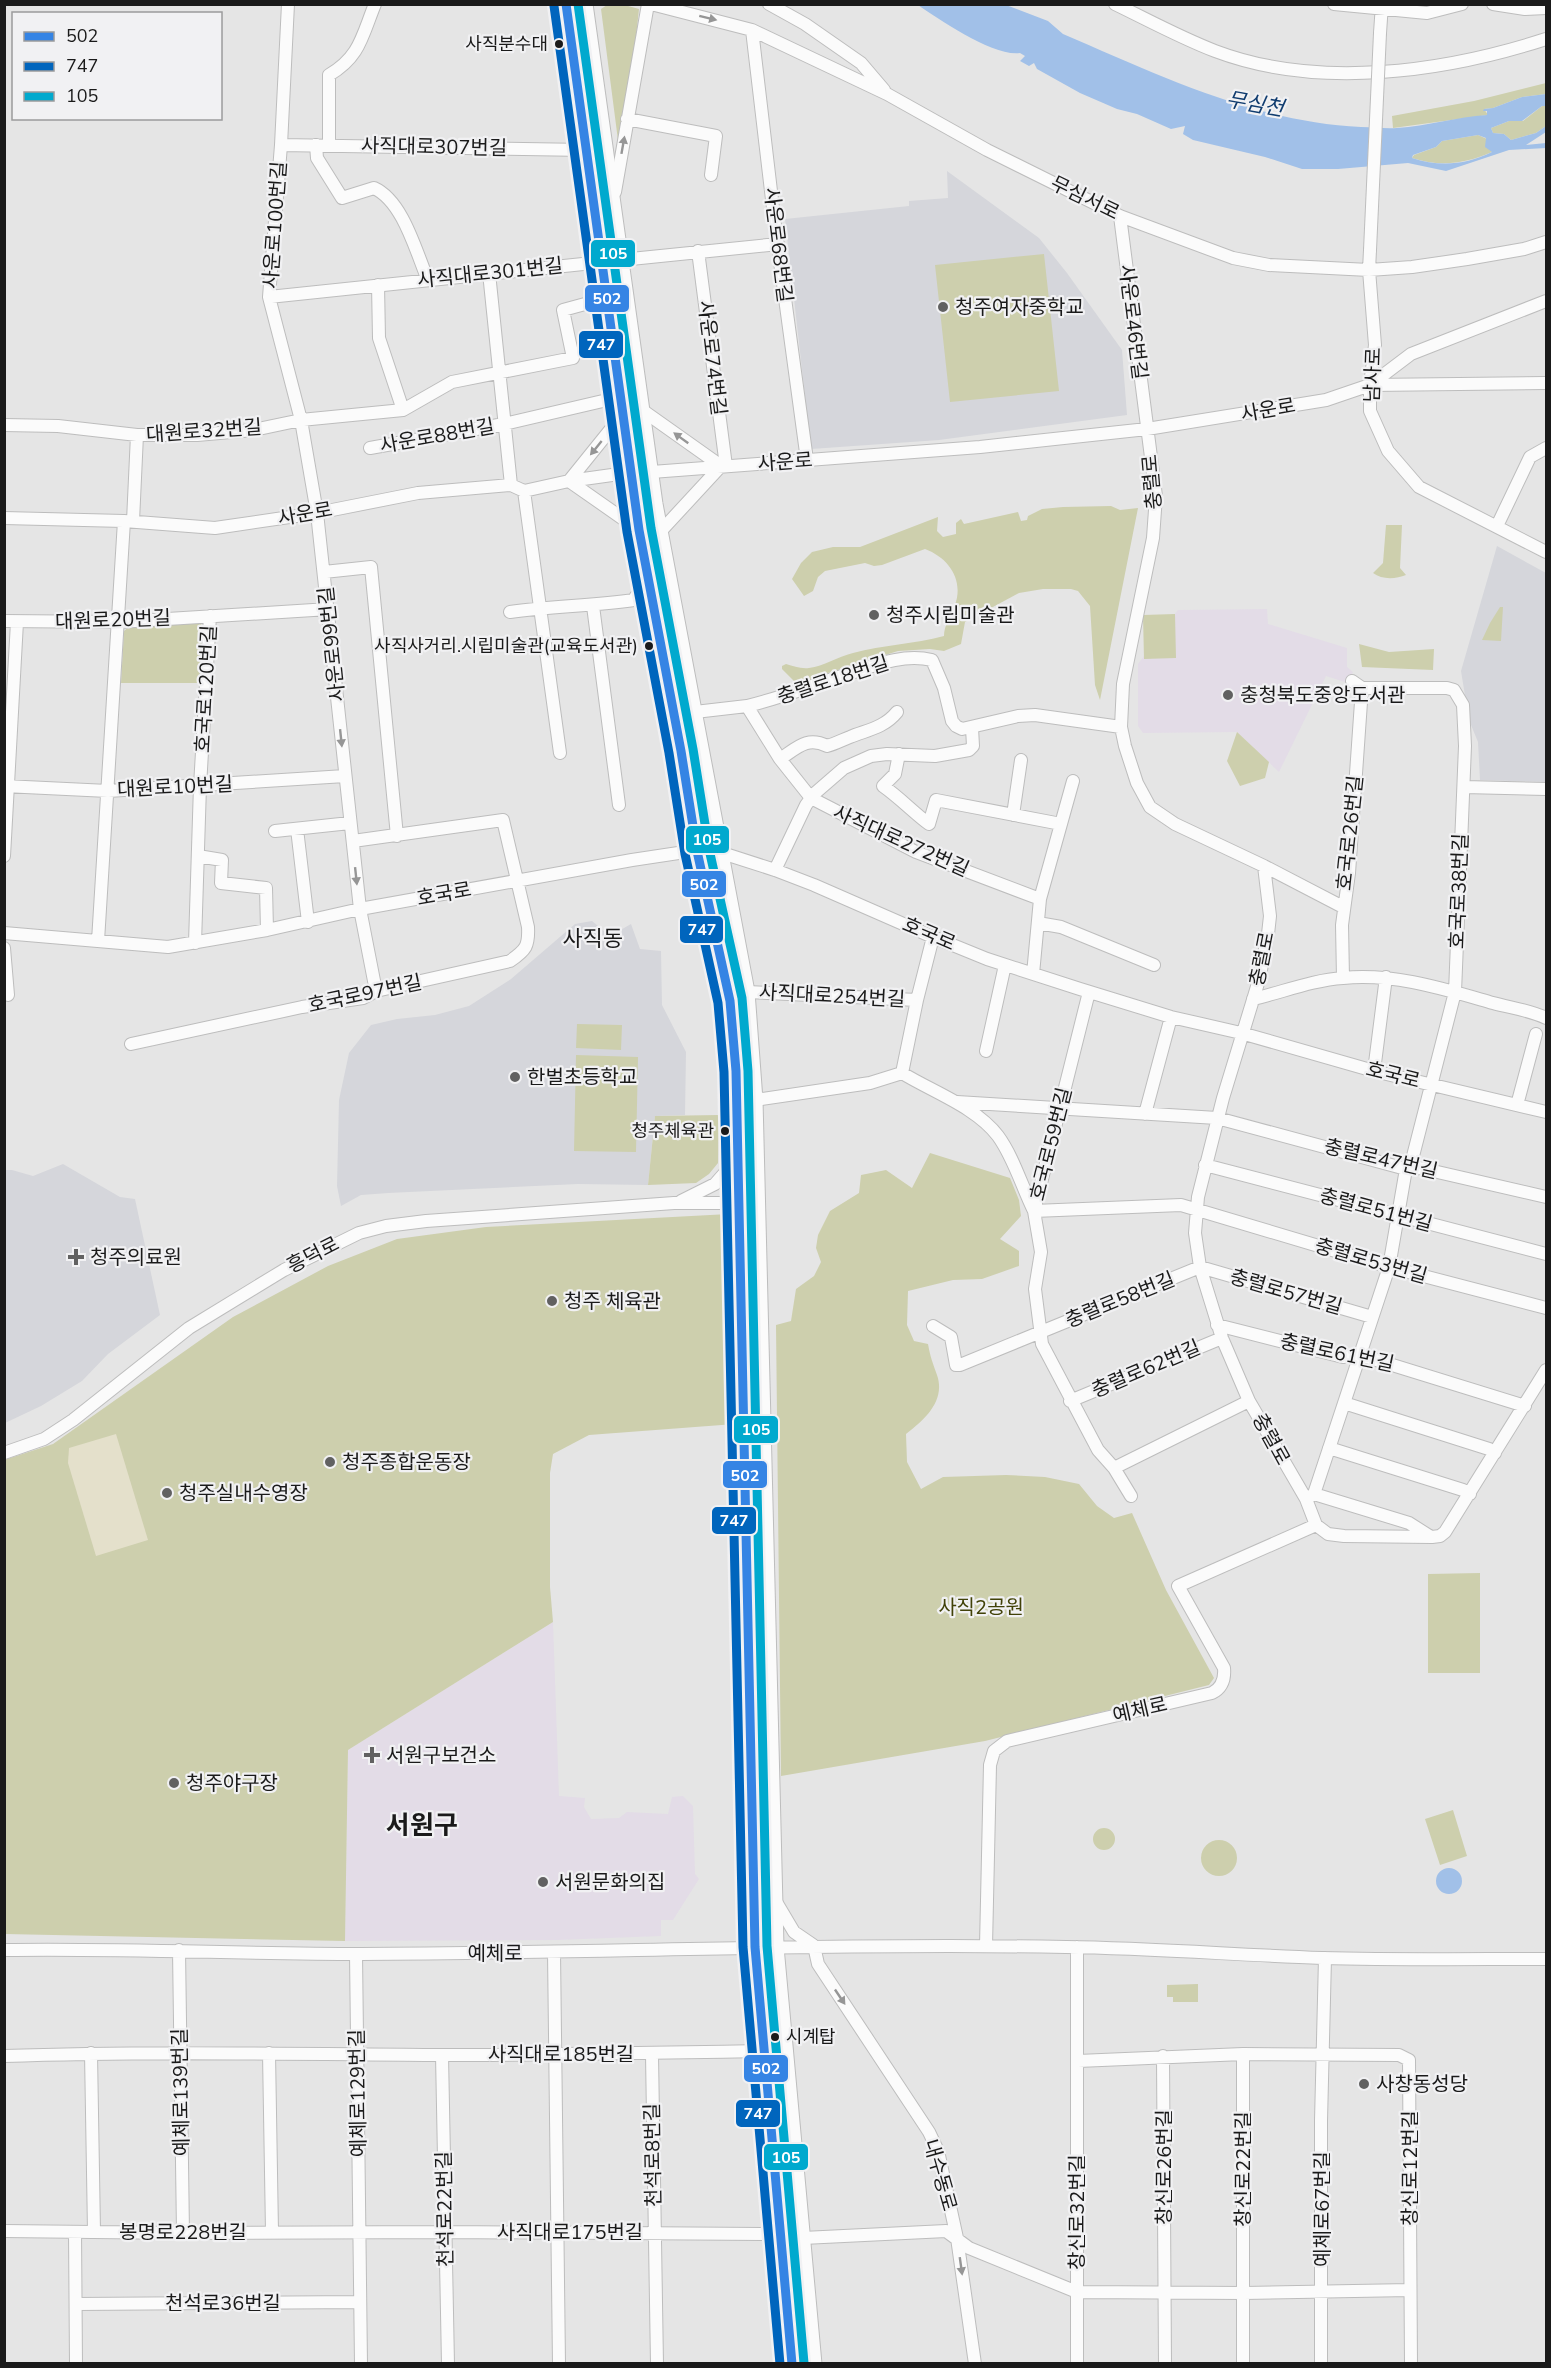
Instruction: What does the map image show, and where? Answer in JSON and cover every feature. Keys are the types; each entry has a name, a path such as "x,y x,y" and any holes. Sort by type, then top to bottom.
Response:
{"main road":[{"path":"566,4 639,530 681,751 697,852 730,1001 736,1071 755,1947 792,2364"},
{"path":"585,4 660,532 747,992 755,1100 776,1947 814,2364"}],"street":[{"name":"사운로100번길","path":"288,4 281,145 269,297 301,420 317,513"},
{"path":"329,145 329,75 343,67 356,53 375,4"},
{"path":"613,202 649,4"},
{"name":"무심서로","path":"649,4 752,30 887,94 987,150 1120,216 1233,258 1269,265 1368,270 1412,267 1467,259 1524,249 1546,242"},
{"path":"769,4 805,24 861,63 887,94"},
{"path":"1115,4 1214,51 1259,64 1305,72 1396,72 1501,53 1546,39"},
{"path":"1334,4 1427,13 1462,4"},
{"path":"1493,4 1525,9 1546,8"},
{"name":"남사로","path":"1382,7 1368,270 1375,345 1370,385 1370,411 1388,451 1419,487 1546,552"},
{"name":"사운로68번길","path":"752,30 807,460"},
{"path":"627,119 716,136 711,175"},
{"name":"사직대로307번길","path":"281,145 586,150"},
{"path":"316,145 317,158 342,198 374,188 383,192 395,203 429,280"},
{"name":"사운로46번길","path":"1120,216 1147,429"},
{"path":"621,260 778,244"},
{"name":"사운로74번길","path":"699,251 723,466"},
{"name":"사직대로301번길","path":"269,297 602,262"},
{"name":"사운로88번길","path":"489,273 511,485"},
{"path":"378,285 379,338 403,410"},
{"path":"499,374 573,357 563,310 607,298"},
{"name":"사운로","path":"524,491 569,481 651,472 980,447 1147,429 1326,400 1370,385 1411,354 1546,301"},
{"name":"대원로32번길","path":"4,425 58,426 137,435 197,435 254,430 301,420 403,410 452,382 499,374"},
{"path":"1370,385 1546,383"},
{"path":"504,424 620,397"},
{"path":"642,410 723,466 660,532"},
{"path":"623,414 569,481 639,530"},
{"name":"사운로88번길","path":"370,448 504,424"},
{"name":"충렬로","path":"1147,429 1155,487 1156,517 1123,684 1121,726 1137,783 1150,807 1175,824 1264,866 1270,916 1259,980 1217,1118 1196,1209 1195,1233 1200,1267 1217,1325 1249,1401 1310,1496 1320,1528"},
{"path":"98,941 119,622 137,435"},
{"path":"1497,526 1530,457 1546,448"},
{"path":"511,485 524,491 560,753"},
{"name":"사운로","path":"4,518 129,521 215,528 317,513 418,494 511,485"},
{"name":"사운로99번길","path":"317,513 360,909 376,992"},
{"path":"324,572 371,567 397,836 353,841"},
{"path":"510,612 540,608 592,606 634,600 636,597 651,592"},
{"path":"592,606 619,805"},
{"name":"대원로20번길","path":"11,622 119,622 328,609"},
{"name":"호국로120번길","path":"195,943 200,786 210,615"},
{"path":"4,856 11,622"},
{"name":"충렬로18번길","path":"747,706 775,699 876,664 897,659 922,658 932,660 937,669 952,721 962,729 972,728"},
{"name":"호국로38번길","path":"1310,1496 1329,1448 1389,1267 1407,1169 1412,1160 1455,992 1465,721 1459,696 1454,690 1447,688 1357,684"},
{"name":"호국로26번길","path":"1343,978 1341,951 1343,907 1349,873 1357,684"},
{"path":"695,712 747,706"},
{"name":"사직대로272번길","path":"747,706 780,759 811,798 916,852 1040,899"},
{"path":"780,759 806,743 816,741 827,746 867,732 891,720 897,712"},
{"path":"776,870 811,798 837,774 856,762 871,756 900,754 935,756 969,750 973,746 972,728 1018,716 1035,715 1121,726"},
{"path":"900,754 895,774 883,786 901,798 912,812 929,824 936,800 1061,824"},
{"path":"1013,815 1021,760"},
{"name":"대원로10번길","path":"7,786 108,791 345,776"},
{"path":"1033,974 1040,899 1073,781"},
{"path":"1464,787 1546,789"},
{"name":"호국로97번길","path":"131,1044 302,1008 363,998 376,992 510,961 524,952 529,941 528,927 503,820 397,836"},
{"path":"274,831 350,823"},
{"path":"297,829 308,922"},
{"name":"호국로","path":"4,933 168,947 308,922 360,909 652,857 719,852 776,870 933,938 1005,965 1089,992 1171,1017 1241,1033 1374,1071 1546,1112"},
{"path":"198,856 222,860 221,883 266,888 267,930"},
{"path":"1264,866 1343,907"},
{"path":"1038,924 1061,927 1154,965"},
{"path":"902,1073 933,938"},
{"path":"4,948 8,995"},
{"path":"986,1051 1005,965"},
{"path":"1374,1071 1386,977"},
{"path":"1253,999 1343,978 1386,977 1455,992 1546,1017"},
{"name":"사직대로254번길","path":"747,992 917,1000"},
{"name":"호국로59번길","path":"1089,992 1034,1211 1041,1252 1035,1289 1042,1344 1070,1401 1098,1450 1114,1468 1131,1496"},
{"path":"1145,1114 1171,1017"},
{"path":"1517,1105 1536,1035"},
{"path":"755,1100 870,1083 902,1073 926,1088 957,1102 997,1135 1034,1211"},
{"name":"충렬로47번길","path":"957,1102 1217,1118 1407,1169 1420,1168 1546,1197"},
{"path":"674,1203 715,1184 737,1159"},
{"name":"충렬로51번길","path":"1205,1165 1546,1254"},
{"name":"흥덕로","path":"4,1453 44,1439 73,1420 189,1328 284,1270 359,1233 386,1226 426,1221 674,1203 738,1203"},
{"name":"충렬로53번길","path":"1034,1211 1181,1206 1389,1267 1546,1308"},
{"name":"충렬로57번길","path":"1200,1267 1372,1317"},
{"name":"충렬로58번길","path":"1040,1332 1200,1267"},
{"name":"충렬로61번길","path":"1217,1325 1343,1357 1360,1355 1525,1406"},
{"path":"933,1326 951,1336 956,1365 1040,1332"},
{"name":"충렬로62번길","path":"1070,1401 1222,1338"},
{"path":"1320,1528 1344,1536 1440,1536 1450,1527 1546,1370"},
{"path":"1114,1468 1249,1401"},
{"path":"1344,1403 1489,1449 1495,1453"},
{"path":"1329,1448 1470,1494"},
{"path":"1310,1496 1409,1523 1432,1537"},
{"name":"예체로","path":"987,1946 990,1765 994,1751 1007,1741 1212,1694 1219,1690 1225,1676 1224,1668 1178,1586 1320,1528"},
{"path":"775,1900 794,1932 814,1946"},
{"name":"예체로","path":"4,1950 179,1950 356,1954 814,1946 987,1946 1077,1947 1325,1958 1546,1959"},
{"name":"내수동로","path":"814,1946 818,1964 929,2132 938,2151 957,2238 975,2364"},
{"path":"1077,1947 1078,2061 1163,2056 1323,2054"},
{"name":"예체로139번길","path":"179,1950 183,2234"},
{"path":"554,1952 559,2364"},
{"name":"예체로129번길","path":"356,1954 361,2364"},
{"name":"예체로67번길","path":"1321,2364 1325,1958"},
{"name":"사직대로185번길","path":"4,2056 181,2052 652,2055 764,2051"},
{"name":"봉명로228번길","path":"91,2053 94,2232"},
{"name":"봉명로228번길","path":"269,2053 272,2232"},
{"name":"창신로22번길","path":"1243,2054 1243,2364"},
{"name":"창신로12번길","path":"1323,2054 1400,2055 1409,2060 1412,2364"},
{"name":"천석로22번길","path":"442,2055 448,2364"},
{"name":"천석로8번길","path":"652,2055 657,2364"},
{"name":"창신로26번길","path":"1163,2056 1165,2364"},
{"name":"창신로32번길","path":"1077,2364 1078,2061"},
{"name":"봉명로228번길","path":"4,2231 183,2234 361,2232"},
{"path":"803,2238 946,2231 969,2248 1077,2292 1244,2294 1410,2290"},
{"path":"75,2232 76,2364"},
{"name":"사직대로175번길","path":"361,2232 780,2234"},
{"name":"천석로36번길","path":"76,2304 360,2302"}],"shaded area":[{"name":"청주여자중학교","path":"947,171 1039,238 1067,273 1122,350 1127,415 939,440 811,449 785,219 909,206 909,201 948,198"},
{"path":"1497,546 1546,573 1546,782 1480,780 1478,742 1469,720 1461,671"},
{"name":"충청북도중앙도서관","path":"1267,609 1268,624 1347,648 1347,667 1353,672 1348,683 1326,676 1279,772 1237,732 1143,733 1138,726 1138,664 1178,610"},
{"name":"한벌초등학교","path":"592,921 610,936 631,924 640,949 661,951 662,1005 686,1052 685,1115 655,1116 648,1185 578,1184 388,1193 361,1195 341,1206 337,1186 339,1100 349,1053 371,1025 397,1019 435,1015 469,1006 511,979 575,924"},
{"name":"청주의료원","path":"63,1164 120,1197 135,1199 160,1315 108,1354 82,1381 41,1406 5,1423 5,1170 33,1176"},
{"path":"553,1622 559,1796 585,1798 584,1807 591,1819 619,1818 627,1812 668,1814 672,1797 683,1796 693,1806 695,1874 699,1879 673,1920 661,1920 661,1936 557,1940 345,1941 348,1750"}],"green space":[{"path":"621,4 639,9 628,111 619,148 601,9 607,5"},
{"path":"1546,83 1546,94 1522,97 1484,109 1488,115 1393,128 1392,116 1474,101"},
{"path":"1542,106 1546,106 1546,126 1536,133 1511,140 1504,134 1493,133 1491,128 1509,121 1523,121"},
{"path":"1478,135 1487,139 1492,152 1452,163 1433,163 1412,158 1414,155 1436,147 1442,141"},
{"path":"1044,254 1059,391 950,402 935,265"},
{"path":"1111,506 1120,510 1138,508 1100,700 1095,685 1090,606 1078,591 1071,589 1043,589 1019,593 965,622 961,644 944,651 930,649 898,651 828,673 814,682 803,685 796,683 782,669 782,666 786,664 803,668 815,667 853,653 944,636 946,624 955,605 957,587 952,571 941,558 925,549 882,565 874,566 865,563 825,571 818,577 813,591 804,596 792,579 801,563 812,552 833,547 860,547 938,517 937,531 943,537 956,534 956,523 961,519 964,524 1018,512 1021,521 1027,520 1028,516 1042,509"},
{"path":"1386,525 1402,525 1400,568 1406,575 1389,578 1373,573 1383,563"},
{"path":"1500,607 1503,607 1501,641 1482,640 1490,623"},
{"path":"1175,614 1176,658 1144,659 1143,615"},
{"path":"196,621 205,627 204,683 121,683 124,631 131,625"},
{"path":"1359,644 1389,652 1434,649 1433,670 1362,667"},
{"path":"1237,732 1269,762 1265,778 1240,786 1227,761"},
{"path":"577,1024 622,1025 621,1050 576,1048"},
{"path":"576,1055 638,1057 636,1152 574,1151"},
{"path":"719,1115 718,1163 709,1174 696,1183 648,1185 655,1116"},
{"name":"사직2공원","path":"930,1153 1010,1178 1019,1200 1021,1216 1000,1239 1019,1251 1019,1266 982,1279 953,1280 908,1291 907,1325 914,1341 928,1344 939,1384 932,1409 906,1434 907,1462 921,1489 943,1477 1006,1475 1045,1477 1079,1484 1097,1506 1114,1518 1132,1513 1166,1590 1214,1678 1209,1685 985,1741 781,1776 776,1325 791,1321 796,1289 814,1276 821,1262 816,1248 818,1235 830,1211 859,1193 861,1175 886,1170 912,1188"},
{"name":"청주종합운동장","path":"729,1214 735,1424 589,1435 553,1454 550,1473 550,1587 553,1622 348,1750 345,1941 5,1934 4,1460 53,1444 233,1317 328,1266 397,1239 486,1227"},
{"path":"1480,1573 1480,1673 1428,1673 1428,1574"},
{"path":"1453,1810 1467,1856 1440,1865 1425,1819"},
{"path":"1100,1828 1108,1828 1115,1835 1115,1843 1108,1850 1100,1850 1093,1843 1093,1835"},
{"path":"1219,1840 1232,1845 1237,1858 1232,1871 1219,1876 1206,1871 1201,1858 1206,1845"},
{"path":"1198,1984 1198,2002 1173,2002 1173,1997 1167,1997 1167,1985"}],"sand":[{"path":"116,1434 148,1540 96,1556 68,1463 69,1448"}],"water":[{"path":"918,5 1006,5 1048,21 1063,34 1208,94 1283,116 1322,123 1361,127 1408,127 1487,115 1484,109 1522,97 1546,94 1546,106 1542,106 1522,121 1509,121 1491,128 1493,133 1504,134 1511,140 1536,133 1546,126 1546,132 1526,145 1546,143 1546,148 1509,150 1446,171 1408,163 1338,169 1302,169 1265,157 1193,140 1183,134 1185,126 1171,129 1137,114 1117,109 1080,93 1037,69 1034,63 1029,66 1020,61 1025,56 1020,53 1009,53 982,44","holes":["1478,135 1486,138 1485,147 1492,152 1472,160 1433,163 1412,158 1413,155 1436,147 1442,141"]},
{"path":"1449,1868 1458,1872 1462,1881 1458,1890 1449,1894 1440,1890 1436,1881 1440,1872"}],"transit line":[{"name":"502","path":"566,4 639,530 681,751 697,851 730,1001 736,1071 755,1947 792,2364"},
{"name":"105","path":"578,4 651,528 693,749 709,849 742,998 748,1071 767,1946 804,2363"},
{"name":"747","path":"554,6 627,532 669,753 685,854 718,1003 724,1072 743,1947 780,2364"}],"place":[{"name":"사직분수대","path":"559,44"},
{"name":"청주여자중학교","path":"943,307"},
{"name":"청주시립미술관","path":"874,615"},
{"name":"사직사거리.시립미술관(교육도서관)","path":"649,646"},
{"name":"충청북도중앙도서관","path":"1228,695"},
{"name":"한벌초등학교","path":"515,1077"},
{"name":"청주체육관","path":"725,1131"},
{"name":"청주의료원","path":"76,1257"},
{"name":"청주 체육관","path":"552,1301"},
{"name":"청주종합운동장","path":"330,1462"},
{"name":"청주실내수영장","path":"167,1493"},
{"name":"서원구보건소","path":"372,1755"},
{"name":"청주야구장","path":"174,1783"},
{"name":"서원문화의집","path":"543,1882"},
{"name":"시계탑","path":"775,2037"},
{"name":"사창동성당","path":"1364,2084"}],"district":[{"name":"사직동","path":"593,939"},
{"name":"서원구","path":"422,1825"}],"water label":[{"name":"무심천","path":"1255,104"}]}
